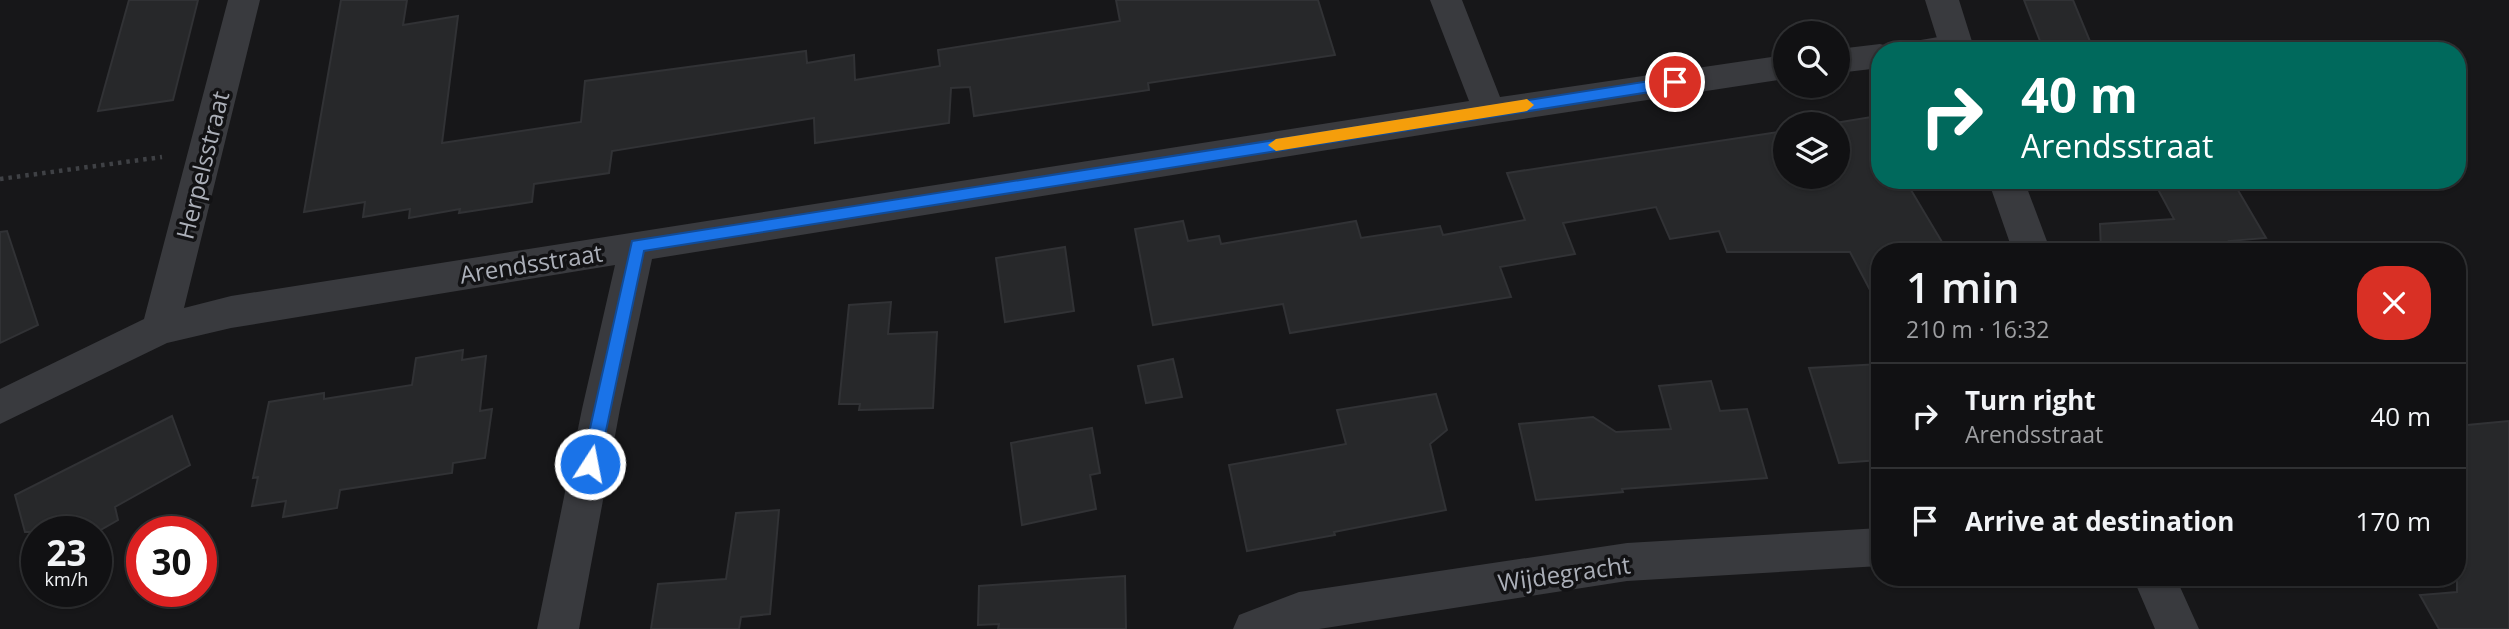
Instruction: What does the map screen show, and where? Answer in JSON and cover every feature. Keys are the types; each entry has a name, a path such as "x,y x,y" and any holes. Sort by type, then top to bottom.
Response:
{"street":[{"name":"Herpelsstraat","path":"160,330 244,0"},
{"path":"1446,0 1489,111"},
{"path":"1942,0 1955,42"},
{"path":"1850,60 1871,57"},
{"name":"Arendsstraat","path":"0,407 160,330 231,312 1489,111 1773,69"},
{"path":"2009,189 2029,243"},
{"path":"558,629 601,409 638,246"},
{"name":"Wijdegracht","path":"1254,629 1299,612 1627,562 1871,548"},
{"path":"2158,586 2177,629"}],"path":[{"path":"0,179 205,152"}],"building":[{"path":"129,0 198,0 173,100 98,111"},
{"path":"341,0 407,0 403,25 458,16 442,143 581,122 585,81 806,51 807,63 854,55 855,80 940,66 938,50 1120,21 1116,0 1318,0 1335,55 1148,83 1149,90 974,116 970,87 951,88 949,123 815,143 814,118 612,151 609,173 534,184 532,202 459,213 460,209 409,218 410,209 363,217 365,202 304,212"},
{"path":"2024,0 2073,0 2090,42 2040,42"},
{"path":"1871,117 1871,189 1910,189 1943,243 1871,243 1871,292 1850,252 1727,252 1719,231 1670,239 1656,207 1563,223 1575,254 1500,267 1511,297 1290,333 1283,304 1153,325 1135,229 1183,221 1188,241 1219,236 1221,244 1356,221 1361,238 1440,226 1443,235 1525,220 1507,173 1773,133 1773,189 1850,189 1850,120"},
{"path":"2158,189 2237,189 2266,238 2229,241 2230,243 2101,243 2100,224 2174,219"},
{"path":"7,231 38,325 0,343 0,232"},
{"path":"1065,247 1074,311 1005,322 996,258"},
{"path":"891,302 888,334 937,332 933,408 859,410 860,404 839,404 849,305"},
{"path":"463,350 462,360 486,356 480,411 492,409 485,458 453,463 452,473 340,490 337,508 283,517 286,501 252,506 258,477 253,478 269,402 324,393 324,399 412,385 416,358"},
{"path":"1173,359 1182,397 1146,403 1138,366"},
{"path":"1871,365 1871,461 1839,463 1809,368"},
{"path":"1711,381 1720,411 1747,409 1767,478 1622,489 1623,492 1536,500 1519,424 1593,417 1616,432 1671,429 1659,386"},
{"path":"1436,394 1447,430 1430,444 1446,510 1247,551 1229,465 1346,444 1337,410"},
{"path":"172,416 190,465 115,507 118,520 112,523 112,516 21,517 15,495"},
{"path":"2509,421 2509,629 2439,629 2420,595 2457,592 2457,586 2466,586 2466,425"},
{"path":"1092,428 1100,473 1090,475 1096,509 1022,525 1011,443"},
{"path":"779,510 770,614 741,617 739,629 651,629 658,584 726,579 736,513"},
{"path":"1125,576 1126,629 998,629 999,624 978,625 979,586"}],"slow traffic":[{"path":"1276,145 1527,105"}],"route":[{"path":"590,464 638,246 1675,82"}]}
